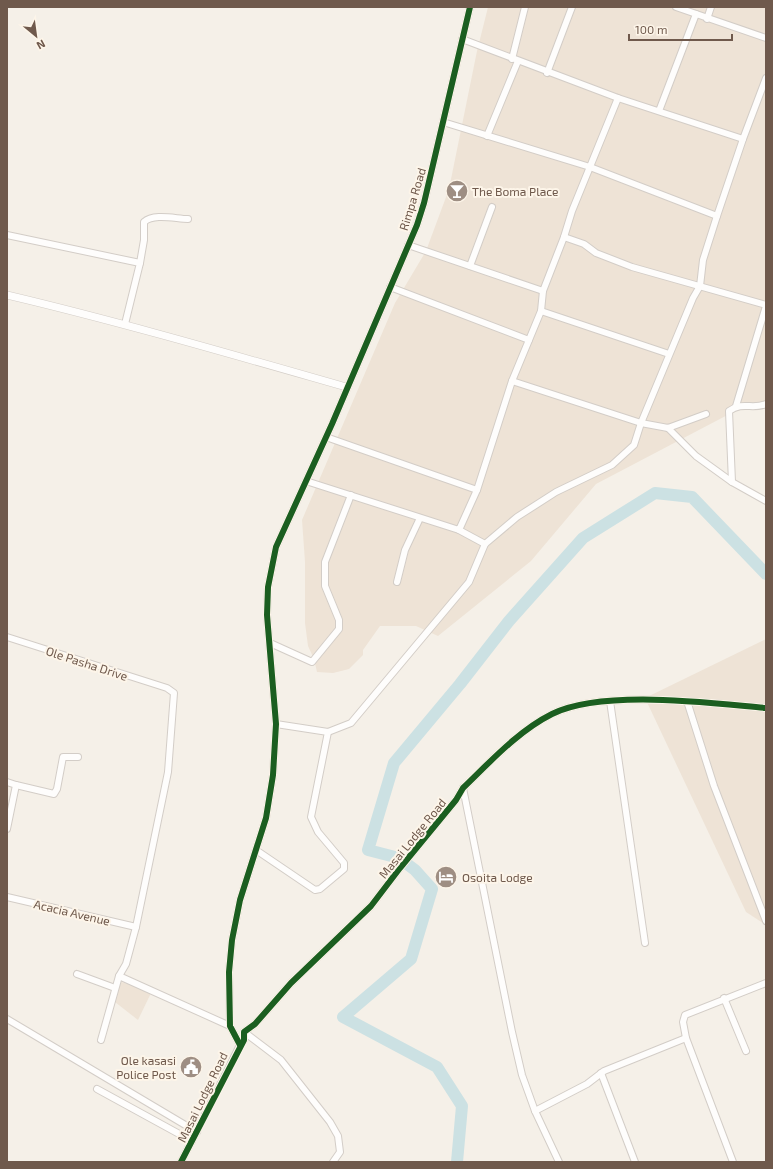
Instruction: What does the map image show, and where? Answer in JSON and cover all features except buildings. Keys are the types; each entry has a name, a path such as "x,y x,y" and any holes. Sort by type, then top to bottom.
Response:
{"street":[{"name":"Rimpa Road","path":"230,1026 229,972 232,940 240,900 266,818 273,774 276,724 267,615 268,587 272,563 276,547 326,437 408,245 424,203 470,7"},
{"path":"487,136 515,60 525,7"},
{"path":"547,72 572,7"},
{"path":"676,7 707,19 766,38"},
{"path":"707,19 711,7"},
{"path":"659,111 696,14"},
{"path":"462,39 618,98 743,139"},
{"path":"276,724 328,732 351,723 469,582 485,544 517,517 556,492 612,465 634,445 641,423 700,286 703,260 743,139 766,78"},
{"path":"459,530 477,490 512,380 541,311 543,292 564,237 572,211 618,98"},
{"path":"443,122 590,167 717,216"},
{"path":"470,266 492,207"},
{"path":"125,324 140,263 144,240 144,222 156,217 188,220"},
{"path":"7,235 140,263"},
{"path":"564,237 584,244 596,253 632,266 766,306 736,406"},
{"path":"408,245 543,292"},
{"path":"390,287 529,340"},
{"path":"7,295 125,324 346,388"},
{"path":"541,311 670,354"},
{"path":"512,380 641,423 668,428 706,414"},
{"path":"732,482 729,411 736,406 759,406 766,404"},
{"path":"668,428 696,456 732,482 766,501"},
{"path":"326,437 477,490"},
{"path":"306,481 459,530 485,544"},
{"path":"270,643 312,662 339,629 338,620 325,586 325,562 351,495"},
{"path":"396,582 405,550 420,518"},
{"name":"Ole Pasha Drive","path":"7,637 167,688 174,693 168,772 136,927"},
{"path":"610,701 645,943"},
{"name":"Masai Lodge Road","path":"181,1162 240,1044 244,1040 244,1032 255,1024 296,978 371,906 411,854 456,800 463,788 535,724 553,714 578,706 610,701 687,702 766,708"},
{"path":"687,702 714,786 766,921"},
{"path":"256,850 315,890 320,889 344,869 344,863 318,832 312,817 328,732"},
{"path":"7,782 54,794 57,789 63,757 78,757"},
{"path":"7,829 16,785"},
{"path":"463,788 522,1075 535,1111 559,1162"},
{"name":"Acacia Avenue","path":"7,897 136,927"},
{"path":"101,1040 115,988 119,976 126,964 136,927"},
{"path":"77,974 115,988"},
{"path":"119,976 230,1026 240,1044"},
{"path":"733,1162 686,1038 683,1022 684,1015 724,998 766,983"},
{"path":"724,998 746,1051"},
{"path":"7,1019 197,1132"},
{"path":"244,1032 281,1060 330,1122 338,1136 340,1152 334,1162"},
{"path":"535,1111 587,1084 600,1073 686,1038"},
{"path":"600,1073 635,1162"},
{"path":"98,1089 192,1141"}],"shaded area":[{"path":"488,7 766,7 766,402 737,410 596,484 531,561 438,636 416,626 380,626 363,650 363,655 349,669 333,673 317,672 314,659 308,646 305,623 305,562 302,520 395,303 426,251 449,189 477,51"},
{"path":"766,639 766,925 746,912 645,698"},
{"path":"121,982 152,991 138,1020 115,1002"}],"waterway":[{"path":"457,1162 462,1106 437,1067 343,1017 411,959 432,889 415,870 399,858 368,850 394,763 460,684 509,621 583,538 655,493 692,497 766,574"}],"cycle path":[{"path":"240,1045 230,1026 229,972 232,940 240,900 266,818 273,775 276,724 267,615 268,587 276,547 332,424 417,225 424,203 470,7"},
{"path":"181,1162 244,1040 244,1032 255,1024 291,983 371,906 456,800 463,788 516,738 552,714 574,706 599,702 627,700 687,701 766,708"}],"place":[{"name":"The Boma Place","path":"457,191"},
{"name":"Osoita Lodge","path":"446,877"},
{"name":"Ole kasasi Police Post","path":"191,1067"}]}
